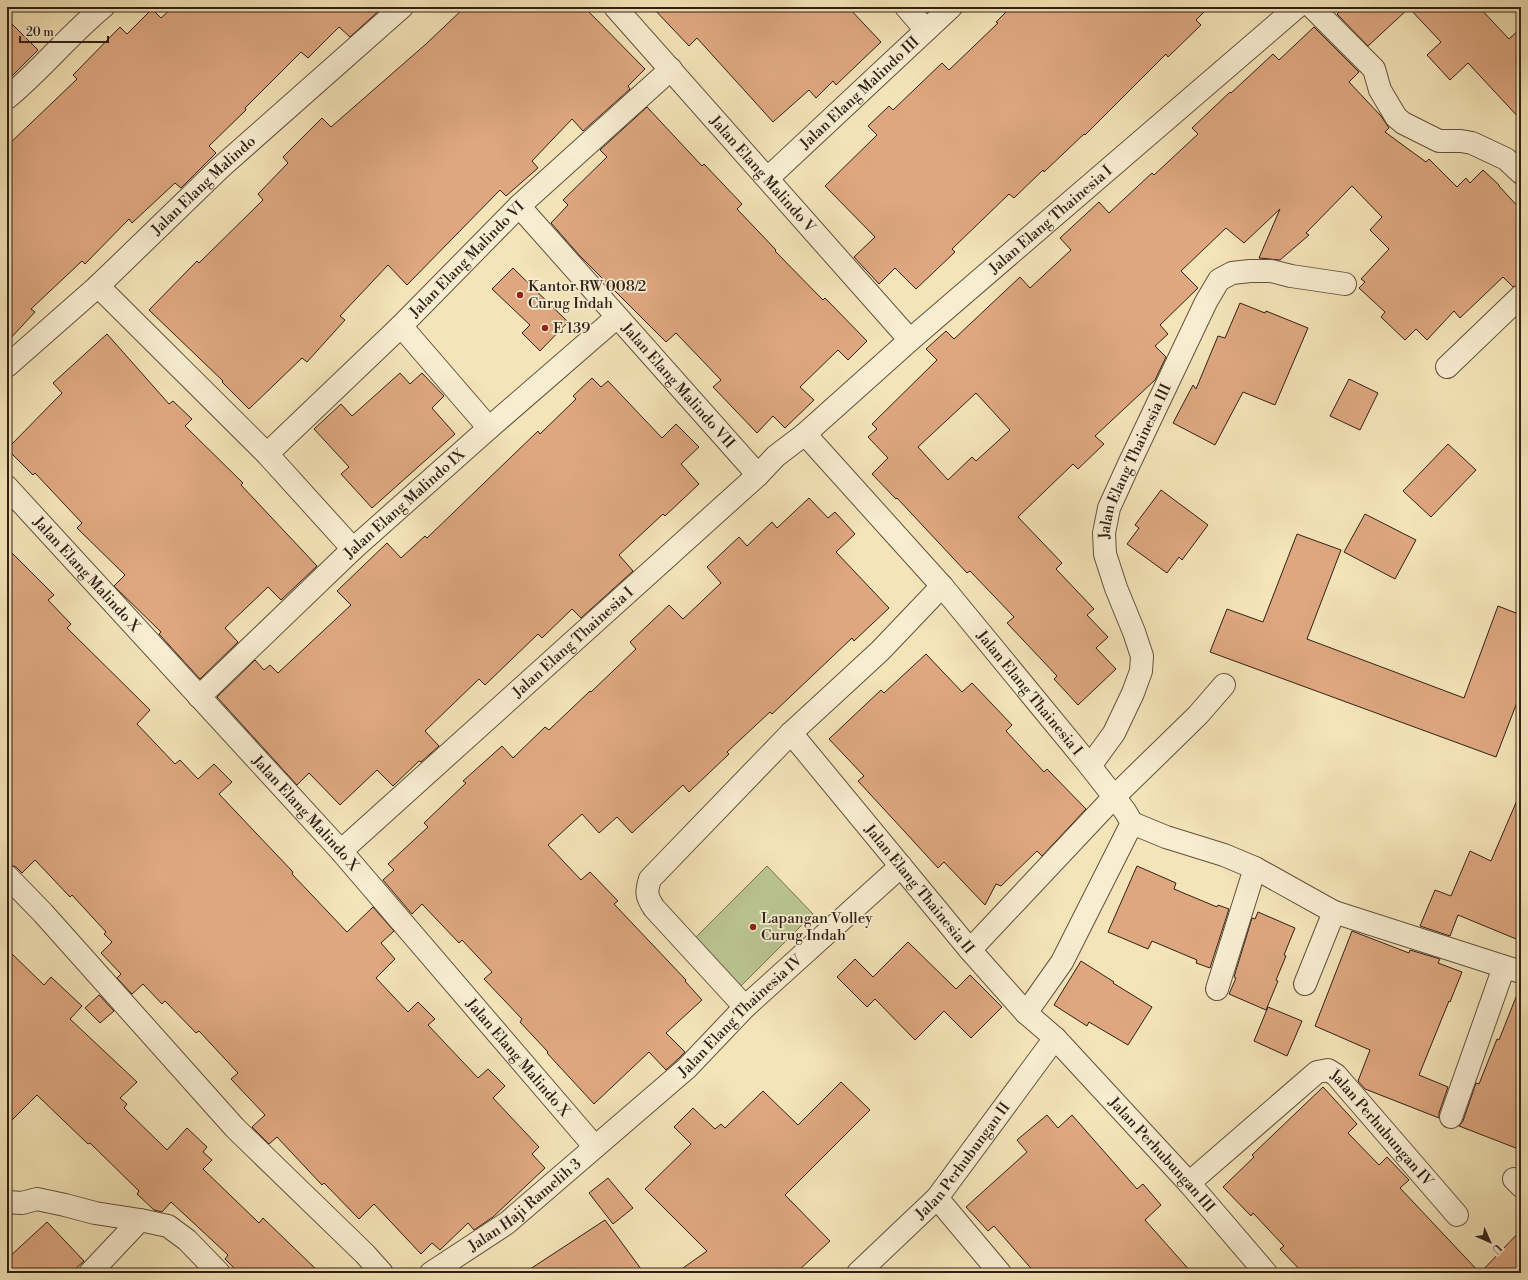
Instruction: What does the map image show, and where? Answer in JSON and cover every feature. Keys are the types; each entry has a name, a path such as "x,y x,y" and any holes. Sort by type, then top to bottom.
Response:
{"street":[{"name":"Jalan Elang Malindo","path":"7,366 98,286 220,168 402,7"},
{"name":"Jalan Elang Malindo V","path":"615,7 910,340"},
{"path":"906,7 926,30"},
{"name":"Jalan Elang Malindo III","path":"768,178 951,7"},
{"name":"Jalan Elang Thainesia I","path":"340,851 758,475 776,456 805,434 910,340 1297,7"},
{"path":"1312,7 1374,69 1380,90 1396,117 1404,123 1439,141 1461,141 1472,143 1506,159 1521,173"},
{"path":"7,98 21,87 100,9"},
{"name":"Jalan Elang Malindo VI","path":"267,454 401,326 519,206 671,69"},
{"name":"Jalan Elang Malindo VII","path":"519,206 758,475"},
{"name":"Jalan Elang Thainesia III","path":"1090,766 1114,733 1134,694 1141,671 1142,656 1116,588 1105,554 1104,533 1110,508 1129,464 1206,302 1219,280 1232,273 1271,271 1291,276 1345,284"},
{"path":"98,286 267,454 353,549"},
{"path":"1447,367 1521,296"},
{"name":"Jalan Elang Malindo IX","path":"199,697 353,549 617,317"},
{"path":"401,326 489,428"},
{"name":"Jalan Elang Thainesia I","path":"805,434 942,586 1090,766 1125,811 1132,823"},
{"name":"Jalan Elang Malindo X","path":"7,487 340,851 595,1147"},
{"path":"745,1007 654,908 647,898 647,889 650,879 792,733 880,651 942,586"},
{"path":"970,950 1114,797 1198,715 1224,685"},
{"name":"Jalan Elang Thainesia II","path":"792,733 970,950 1026,1013 1055,1038"},
{"path":"1026,1013 1062,962 1132,823 1166,838 1224,855 1255,868 1334,912 1512,970 1451,1117"},
{"name":"Jalan Elang Thainesia IV","path":"595,1147 686,1068 745,1007 901,866"},
{"path":"1217,989 1255,868"},
{"path":"7,876 43,914 235,1128 365,1254 382,1273"},
{"path":"1305,984 1334,912"},
{"name":"Jalan Perhubungan III","path":"1055,1038 1189,1183 1266,1273"},
{"name":"Jalan Perhubungan II","path":"858,1273 937,1198 1055,1038"},
{"name":"Jalan Perhubungan IV","path":"1189,1183 1317,1072 1328,1070 1336,1075 1457,1215"},
{"name":"Jalan Haji Ramelih 3","path":"431,1273 507,1223 595,1147"},
{"path":"937,1198 1000,1273"},
{"path":"7,1202 22,1203 37,1199 65,1205 95,1214 140,1220 168,1226 187,1240 219,1273"},
{"path":"90,1273 140,1220"}],"green space":[{"name":"Lapangan Volley Curug Indah","path":"767,866 813,914 739,988 692,941"}],"building":[{"path":"173,7 383,7 350,37 339,27 308,58 301,52 245,108 246,110 209,146 216,153 181,188 175,183 132,223 129,219 85,264 82,261 31,309 35,312 7,342 7,146 77,79 73,75 120,27 127,34 152,9 161,18"},
{"path":"465,7 584,7 645,69 628,86 630,89 583,131 572,119 532,161 538,168 506,196 500,190 407,285 388,265 340,316 345,320 307,362 302,358 249,409 222,382 223,381 149,310 197,261 199,263 263,200 258,194 288,163 283,157 322,118 331,127 426,44"},
{"path":"652,7 848,7 881,42 836,85 833,81 816,98 809,90 773,122 697,38 689,46"},
{"path":"1011,7 1209,7 1196,20 1201,25 1168,57 1166,54 1085,135 1084,134 1044,172 1043,170 1014,198 1009,194 952,249 955,252 916,289 895,268 879,284 854,257 875,237 825,186 877,135 868,126 889,106 893,110 942,63 949,70 998,23 996,22"},
{"path":"1345,7 1479,7 1509,39 1521,28 1521,120 1468,63 1450,80 1427,55 1441,42 1409,8 1368,46 1337,14"},
{"path":"7,19 38,50 7,81"},
{"path":"1314,27 1359,72 1349,82 1381,116 1389,128 1385,132 1426,162 1429,159 1457,187 1466,178 1470,183 1483,170 1499,185 1521,210 1521,284 1513,287 1503,277 1460,318 1454,311 1427,340 1416,329 1405,340 1381,317 1385,312 1359,288 1365,282 1361,279 1389,249 1370,230 1382,217 1352,186 1306,233 1309,235 1280,260 1259,258 1280,209 1244,243 1226,228 1181,271 1198,288 1160,325 1168,334 1155,346 1166,357 1155,380 1095,436 1104,444 1078,469 1073,464 1018,517 1062,563 1056,569 1094,609 1087,615 1108,637 1096,648 1116,669 1078,705 1054,679 1057,676 1007,623 1014,617 970,571 967,573 897,498 896,499 872,474 888,458 868,437 877,429 872,424 937,360 926,349 946,331 954,339 1020,277 1030,288 1071,250 1060,238 1099,202 1109,213 1152,173 1154,175 1198,134 1192,128 1230,92 1231,93 1273,54 1279,60","holes":["976,393 1010,430 976,461 972,457 948,480 918,447"]},
{"path":"647,107 702,166 704,164 742,204 737,209 776,250 775,251 823,300 825,298 867,341 848,360 838,350 800,387 814,400 785,428 773,416 757,433 713,387 721,380 676,333 666,342 580,256 551,223 568,205 563,200 607,157 600,150"},
{"path":"513,268 568,322 540,351 522,333 530,325 492,289"},
{"path":"1240,303 1265,313 1266,311 1308,328 1275,405 1243,392 1215,445 1173,423 1193,385 1196,389 1218,336 1225,338"},
{"path":"107,334 169,404 173,401 192,419 185,426 243,483 241,485 317,566 281,600 268,587 225,628 238,642 200,679 159,634 161,632 114,586 125,575 77,528 82,523 35,473 33,475 7,449 62,393 53,383"},
{"path":"400,373 410,384 422,373 444,396 432,408 455,434 372,508 341,474 349,467 314,429 341,404 352,416"},
{"path":"592,378 601,387 608,381 662,438 676,424 699,447 681,464 699,484 665,516 663,514 619,555 633,571 581,618 572,609 542,638 538,634 485,685 479,679 425,731 439,746 421,762 419,761 393,786 377,770 340,805 309,773 297,785 217,697 255,660 264,670 270,665 278,673 351,605 337,591 387,543 401,558 425,536 427,538 538,431 540,434 576,399 573,396"},
{"path":"1349,379 1378,393 1360,430 1330,416"},
{"path":"1448,444 1476,470 1431,517 1403,491"},
{"path":"1161,490 1208,525 1182,560 1179,557 1167,573 1127,544 1139,528 1135,525"},
{"path":"809,498 828,518 835,512 855,534 836,552 889,608 854,641 852,638 772,714 770,712 727,752 729,754 689,792 683,785 632,833 617,817 599,833 582,814 548,845 581,880 590,872 618,901 614,904 686,980 685,981 702,1000 666,1033 685,1052 678,1059 666,1070 649,1052 594,1104 520,1022 522,1019 484,979 492,972 462,940 459,943 422,904 412,914 383,880 394,870 388,864 428,827 424,823 466,783 463,781 502,746 513,758 545,727 549,730 590,691 591,692 636,649 630,642 669,605 683,619 721,583 707,567 739,537 747,546 772,522 777,528"},
{"path":"1365,514 1416,540 1395,579 1344,552"},
{"path":"1297,534 1341,550 1307,639 1464,698 1498,606 1521,615 1521,692 1496,757 1210,652 1227,609 1263,622"},
{"path":"7,548 54,595 48,600 71,624 67,628 150,710 137,724 175,764 180,760 198,779 214,764 232,782 219,794 293,872 292,874 347,932 373,907 394,931 381,943 395,959 376,978 408,1012 418,1002 435,1019 428,1025 478,1078 488,1069 505,1086 493,1098 539,1147 532,1154 545,1168 493,1217 474,1230 468,1223 440,1250 432,1243 421,1254 374,1204 359,1219 324,1183 322,1185 277,1137 269,1144 252,1127 265,1115 231,1079 238,1073 199,1031 196,1033 165,1001 162,1004 143,984 132,994 117,978 121,974 101,953 112,942 104,934 106,932 72,895 70,897 35,860 22,873 16,867 7,864"},
{"path":"926,654 962,692 972,683 1012,725 1006,731 1044,772 1047,769 1086,809 1042,856 1037,851 1001,886 996,884 985,905 944,862 938,868 858,781 864,776 829,739 881,690 884,693"},
{"path":"1521,791 1521,941 1458,915 1450,936 1420,926 1435,890 1451,896 1470,851 1491,861"},
{"path":"1137,866 1176,883 1174,889 1217,907 1218,905 1229,909 1210,968 1196,963 1197,960 1152,941 1148,949 1108,932"},
{"path":"1258,912 1295,928 1284,955 1286,956 1276,980 1278,981 1266,1010 1229,994 1236,978 1234,977 1252,918 1255,919"},
{"path":"1352,931 1409,953 1410,950 1440,959 1438,963 1462,972 1419,1075 1448,1087 1439,1113 1439,1118 1365,1089 1358,1081 1370,1050 1315,1026"},
{"path":"908,942 956,989 970,975 1002,1007 971,1038 944,1011 915,1040 875,999 867,1007 837,977 855,959 873,977"},
{"path":"7,949 44,985 51,977 82,1006 70,1019 137,1082 120,1098 127,1104 124,1108 167,1150 187,1128 207,1147 203,1152 212,1160 203,1169 259,1223 263,1218 320,1273 239,1273 225,1259 228,1255 171,1202 162,1212 154,1210 137,1194 139,1191 90,1143 88,1144 37,1095 7,1125"},
{"path":"1081,961 1152,1007 1128,1045 1089,1022 1087,1026 1054,1005"},
{"path":"1520,987 1521,1150 1459,1126 1463,1121 1476,1083 1479,1084 1497,1039 1499,1040"},
{"path":"99,995 114,1011 100,1023 85,1008"},
{"path":"1268,1007 1302,1021 1287,1056 1254,1041"},
{"path":"841,1082 870,1110 785,1195 830,1241 796,1273 676,1273 707,1251 645,1189 691,1144 674,1127 693,1108 715,1129 721,1124 725,1128 763,1091 798,1125"},
{"path":"1323,1087 1357,1124 1348,1133 1379,1165 1387,1157 1409,1180 1400,1188 1480,1273 1303,1273 1280,1249 1284,1246 1253,1213 1251,1216 1223,1187 1254,1157 1252,1155"},
{"path":"1047,1115 1058,1128 1072,1115 1137,1189 1143,1184 1161,1205 1145,1220 1192,1273 1035,1273 994,1226 988,1231 966,1207 1027,1152 1017,1140"},
{"path":"608,1178 633,1208 613,1224 589,1193"},
{"path":"605,1220 644,1273 524,1273"},
{"path":"47,1222 84,1261 71,1273 7,1273 7,1259"},
{"path":"1521,1230 1521,1266 1515,1273 1480,1273"}],"place":[{"name":"Kantor RW 008/2 Curug Indah","path":"520,295"},
{"name":"E 139","path":"545,328"},
{"name":"Lapangan Volley Curug Indah","path":"753,927"}]}
